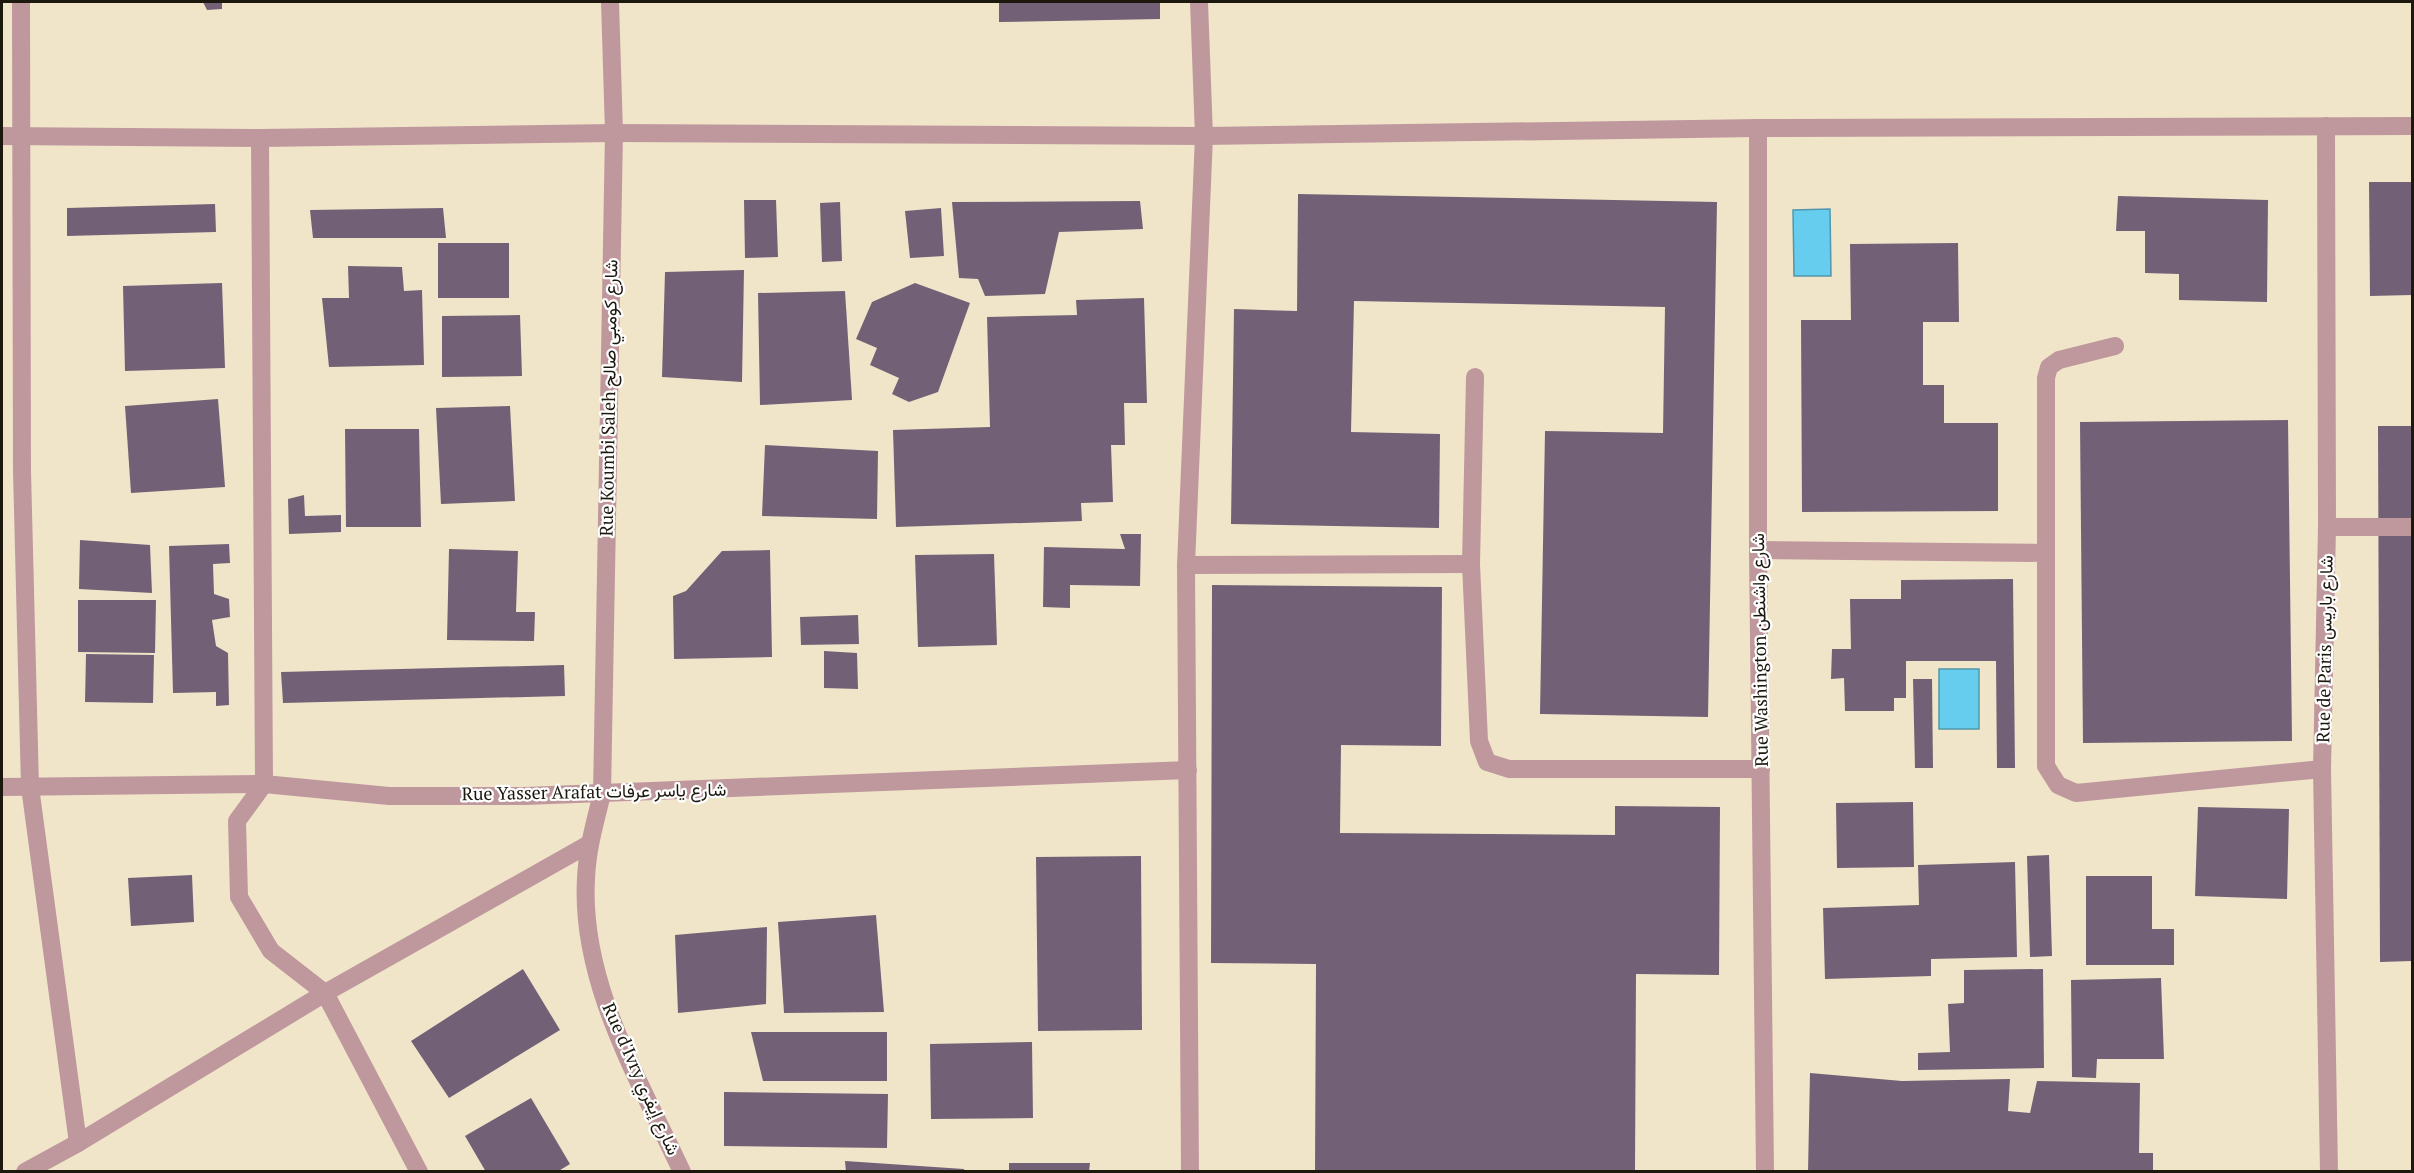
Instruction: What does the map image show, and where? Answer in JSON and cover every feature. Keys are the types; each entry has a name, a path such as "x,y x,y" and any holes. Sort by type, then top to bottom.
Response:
{"street":[{"path":"21,2 22,471 30,787 78,1143"},
{"name":"Rue Koumbi Saleh شارع كومبي صالح","path":"589,844 602,794 614,133 610,2"},
{"path":"1190,1172 1186,565 1204,136 1199,2"},
{"name":"Rue de Paris شارع باريس","path":"2326,126 2327,527 2322,769 2329,1172"},
{"path":"2,136 260,138 614,133 1204,136 1758,128 2412,126"},
{"name":"Rue Washington شارع واشنطن","path":"1758,128 1758,550 1765,1172"},
{"path":"260,138 264,784 237,822 238,897 272,951 325,993 419,1172"},
{"path":"2115,346 2059,360 2049,367 2046,378 2046,766 2058,785 2076,793 2322,769"},
{"path":"1475,377 1472,564 1479,741 1487,762 1509,769 1761,769"},
{"path":"2327,527 2412,527"},
{"path":"1758,550 2046,552"},
{"path":"1186,565 1472,564"},
{"name":"Rue Yasser Arafat شارع ياسر عرفات","path":"2,787 264,784 389,796 602,794 1188,770"},
{"path":"25,1172 78,1143 325,993 589,844"},
{"name":"Rue d'Ivry شارع إيفري","path":"589,844 585,881 591,945 609,1011 682,1172"}],"water":[{"path":"1830,209 1831,276 1794,276 1793,210"},
{"path":"1939,669 1979,669 1979,729 1939,729"}],"building":[{"path":"203,2 222,2 222,9 207,10"},
{"path":"999,2 1160,2 1160,19 999,22"},
{"path":"2369,182 2412,182 2412,295 2370,296"},
{"path":"1298,194 1717,202 1708,717 1540,714 1545,431 1663,433 1665,307 1354,301 1351,432 1440,434 1439,528 1231,524 1234,309 1297,311"},
{"path":"2118,196 2268,200 2267,302 2179,300 2179,274 2145,273 2145,231 2116,231"},
{"path":"744,200 776,200 778,257 745,258"},
{"path":"1140,201 1143,229 1059,232 1045,294 985,296 978,279 959,278 952,202"},
{"path":"840,202 842,261 822,262 820,203"},
{"path":"215,204 216,232 67,236 67,208"},
{"path":"443,208 446,238 313,238 310,210"},
{"path":"941,208 944,256 910,258 905,211"},
{"path":"438,243 509,243 509,298 438,298"},
{"path":"1958,243 1959,322 1923,322 1923,385 1944,385 1944,423 1998,423 1998,511 1802,512 1801,320 1851,320 1850,244"},
{"path":"348,266 402,267 404,291 422,290 424,365 329,367 322,298 349,298"},
{"path":"744,270 742,382 662,377 665,272"},
{"path":"222,283 225,368 125,371 123,286"},
{"path":"915,283 970,303 938,392 909,402 892,394 899,378 870,365 877,348 856,339 872,302"},
{"path":"845,291 852,400 760,405 758,293"},
{"path":"1144,298 1147,403 1124,403 1125,445 1111,445 1113,502 1081,503 1082,521 896,527 893,430 990,427 987,317 1077,315 1076,300"},
{"path":"520,315 522,376 442,377 442,316"},
{"path":"218,399 225,487 131,493 125,406"},
{"path":"510,406 515,501 441,504 436,408"},
{"path":"2288,420 2292,741 2083,743 2080,422"},
{"path":"2378,426 2412,426 2412,961 2380,962"},
{"path":"345,429 419,429 421,527 346,527"},
{"path":"765,445 878,451 877,519 762,516"},
{"path":"304,495 305,516 341,515 341,532 289,534 288,499"},
{"path":"1120,534 1141,534 1140,586 1070,585 1070,608 1043,607 1044,547 1125,549"},
{"path":"80,540 150,545 152,593 79,589"},
{"path":"229,544 230,563 213,564 214,594 229,599 230,617 212,620 216,646 228,653 229,705 216,706 216,692 173,693 169,546"},
{"path":"449,549 518,551 516,612 535,612 534,641 447,640"},
{"path":"770,550 772,657 674,659 673,596 686,591 722,551"},
{"path":"994,554 997,645 918,647 915,555"},
{"path":"2013,579 2015,768 1997,768 1996,661 1906,661 1906,698 1894,698 1894,711 1845,711 1844,678 1831,679 1832,649 1851,649 1850,599 1901,599 1901,580"},
{"path":"1212,585 1442,587 1441,746 1341,745 1340,833 1615,835 1615,806 1720,807 1719,975 1636,974 1635,1172 1315,1172 1316,964 1211,963"},
{"path":"78,600 156,600 155,653 78,652"},
{"path":"858,615 859,644 801,645 800,617"},
{"path":"824,651 857,653 858,689 824,688"},
{"path":"86,654 154,655 153,703 85,702"},
{"path":"564,665 565,696 283,703 281,672"},
{"path":"1913,679 1932,679 1933,768 1915,768"},
{"path":"1913,802 1914,867 1837,868 1836,803"},
{"path":"2198,807 2289,809 2287,899 2195,896"},
{"path":"2049,855 2052,956 2030,957 2027,856"},
{"path":"1141,856 1142,1030 1038,1031 1036,857"},
{"path":"2015,862 2017,957 1931,959 1931,976 1825,979 1823,908 1919,905 1918,865"},
{"path":"192,875 194,922 131,926 128,878"},
{"path":"2086,876 2152,876 2152,929 2174,929 2174,965 2086,965"},
{"path":"876,915 884,1012 784,1013 778,922"},
{"path":"767,927 766,1004 678,1013 675,935"},
{"path":"523,969 560,1030 449,1098 411,1041"},
{"path":"2043,969 2044,1068 1918,1070 1918,1053 1950,1052 1948,1004 1964,1003 1964,970"},
{"path":"2161,978 2164,1059 2097,1059 2096,1078 2072,1077 2071,980"},
{"path":"751,1032 887,1032 887,1081 763,1081"},
{"path":"1032,1042 1033,1118 931,1119 930,1044"},
{"path":"1810,1073 1902,1081 2010,1079 2008,1111 2030,1113 2037,1081 2140,1083 2139,1153 2153,1153 2153,1172 1808,1172"},
{"path":"724,1092 888,1094 887,1148 724,1146"},
{"path":"531,1098 570,1164 557,1172 486,1172 465,1136"},
{"path":"845,1161 964,1169 965,1172 846,1172"},
{"path":"1009,1163 1090,1163 1089,1172 1009,1172"}]}
